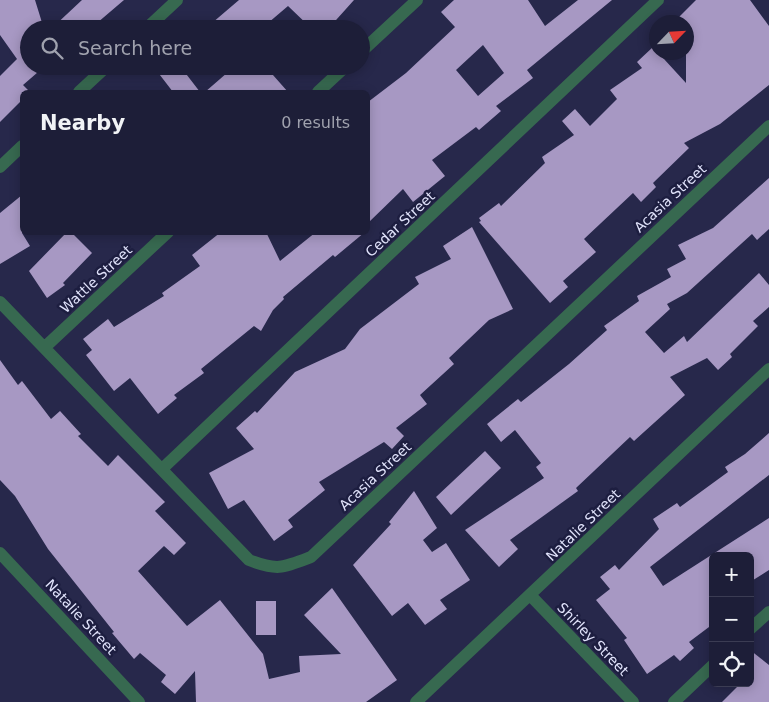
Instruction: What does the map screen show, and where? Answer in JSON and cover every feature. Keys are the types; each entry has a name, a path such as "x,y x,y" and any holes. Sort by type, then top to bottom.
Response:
{"street":[{"path":"156,20 177,0"},
{"path":"370,44 417,0"},
{"name":"Cedar Street","path":"162,469 658,0"},
{"path":"81,90 97,75"},
{"path":"320,90 336,75"},
{"name":"Acasia Street","path":"0,302 249,560 270,568 290,566 311,557 769,126"},
{"path":"0,167 20,148"},
{"name":"Wattle Street","path":"44,347 165,235"},
{"name":"Natalie Street","path":"416,702 531,596 769,368"},
{"name":"Natalie Street","path":"0,553 139,702"},
{"name":"Shirley Street","path":"531,596 633,702"},
{"path":"754,626 769,612"},
{"path":"674,702 709,669"}],"building":[{"path":"0,0 35,0 41,20 20,20 20,75 35,75 23,85 28,90 20,90 20,102 0,122 0,76 17,59 0,35"},
{"path":"82,0 124,0 101,20 61,20"},
{"path":"239,0 354,0 336,20 303,20 288,6 272,20 216,20"},
{"path":"454,0 528,0 545,26 578,0 612,0 527,70 533,78 496,106 501,111 479,130 476,127 432,160 445,176 413,202 403,189 370,221 370,100 406,73 455,27 441,12","holes":["483,45 504,73 478,96 456,70"]},
{"path":"696,0 750,0 769,26 769,85 720,124 684,143 689,148 653,183 656,187 641,202 633,193 584,239 596,252 563,281 568,287 550,303 479,222 481,221 479,218 499,203 501,206 545,163 542,157 574,135 562,121 575,109 590,126 617,99 610,90 642,68 637,62 649,51 649,60 665,60 686,83 686,60 694,60 694,15 681,15"},
{"path":"160,75 187,75 198,90 171,90"},
{"path":"225,75 273,75 286,90 207,90"},
{"path":"769,178 769,229 757,240 752,234 687,293 667,304 670,309 645,332 664,353 684,336 687,342 759,273 769,285 769,307 753,321 758,326 730,354 732,357 718,370 707,358 670,377 685,395 634,441 630,437 576,488 578,491 510,540 518,549 499,567 465,530 544,478 536,467 541,463 515,430 501,442 487,424 518,399 521,402 569,364 607,330 604,326 639,301 637,296 671,277 667,269 686,259 678,245 713,228"},
{"path":"20,197 20,235 23,235 30,246 0,264 0,213"},
{"path":"472,227 513,309 489,320 449,358 454,364 420,395 427,404 396,428 404,436 392,449 384,442 319,482 325,490 288,520 293,527 274,541 244,500 228,509 209,473 254,449 236,428 255,411 257,413 295,372 345,349 360,329 419,284 415,277 451,259 443,246"},
{"path":"64,235 74,235 92,253 63,283 65,285 47,298 29,271"},
{"path":"217,235 267,235 280,261 312,235 361,235 335,257 333,255 283,297 284,299 273,310 261,331 254,326 201,369 204,373 174,395 177,398 158,414 130,378 114,391 86,355 92,350 83,339 108,319 114,327 164,296 162,293 200,266 192,255"},
{"path":"0,360 18,385 22,381 51,419 60,411 81,434 78,436 108,466 118,455 165,502 155,511 186,543 174,555 164,546 138,571 187,626 220,600 263,654 269,679 300,672 299,656 341,654 304,615 332,588 397,680 366,702 196,702 195,671 175,694 161,682 166,675 140,653 134,659 112,633 114,632 48,549 15,496 0,480"},
{"path":"769,433 769,475 650,567 663,586 709,556 709,627 689,642 694,648 680,661 674,655 647,674 624,640 627,638 596,600 610,589 600,577 615,565 619,570 659,529 653,519 677,503 680,507 728,472 725,467 745,454"},
{"path":"485,451 501,468 451,515 436,497"},
{"path":"414,491 437,528 423,540 432,552 446,543 470,580 440,600 447,609 425,625 408,603 392,616 353,565 391,524 389,522"},
{"path":"769,518 769,570 754,579 754,552 716,552"},
{"path":"256,601 276,601 276,635 256,635"},
{"path":"754,653 769,665 769,702 722,702 737,687 754,687"}]}
